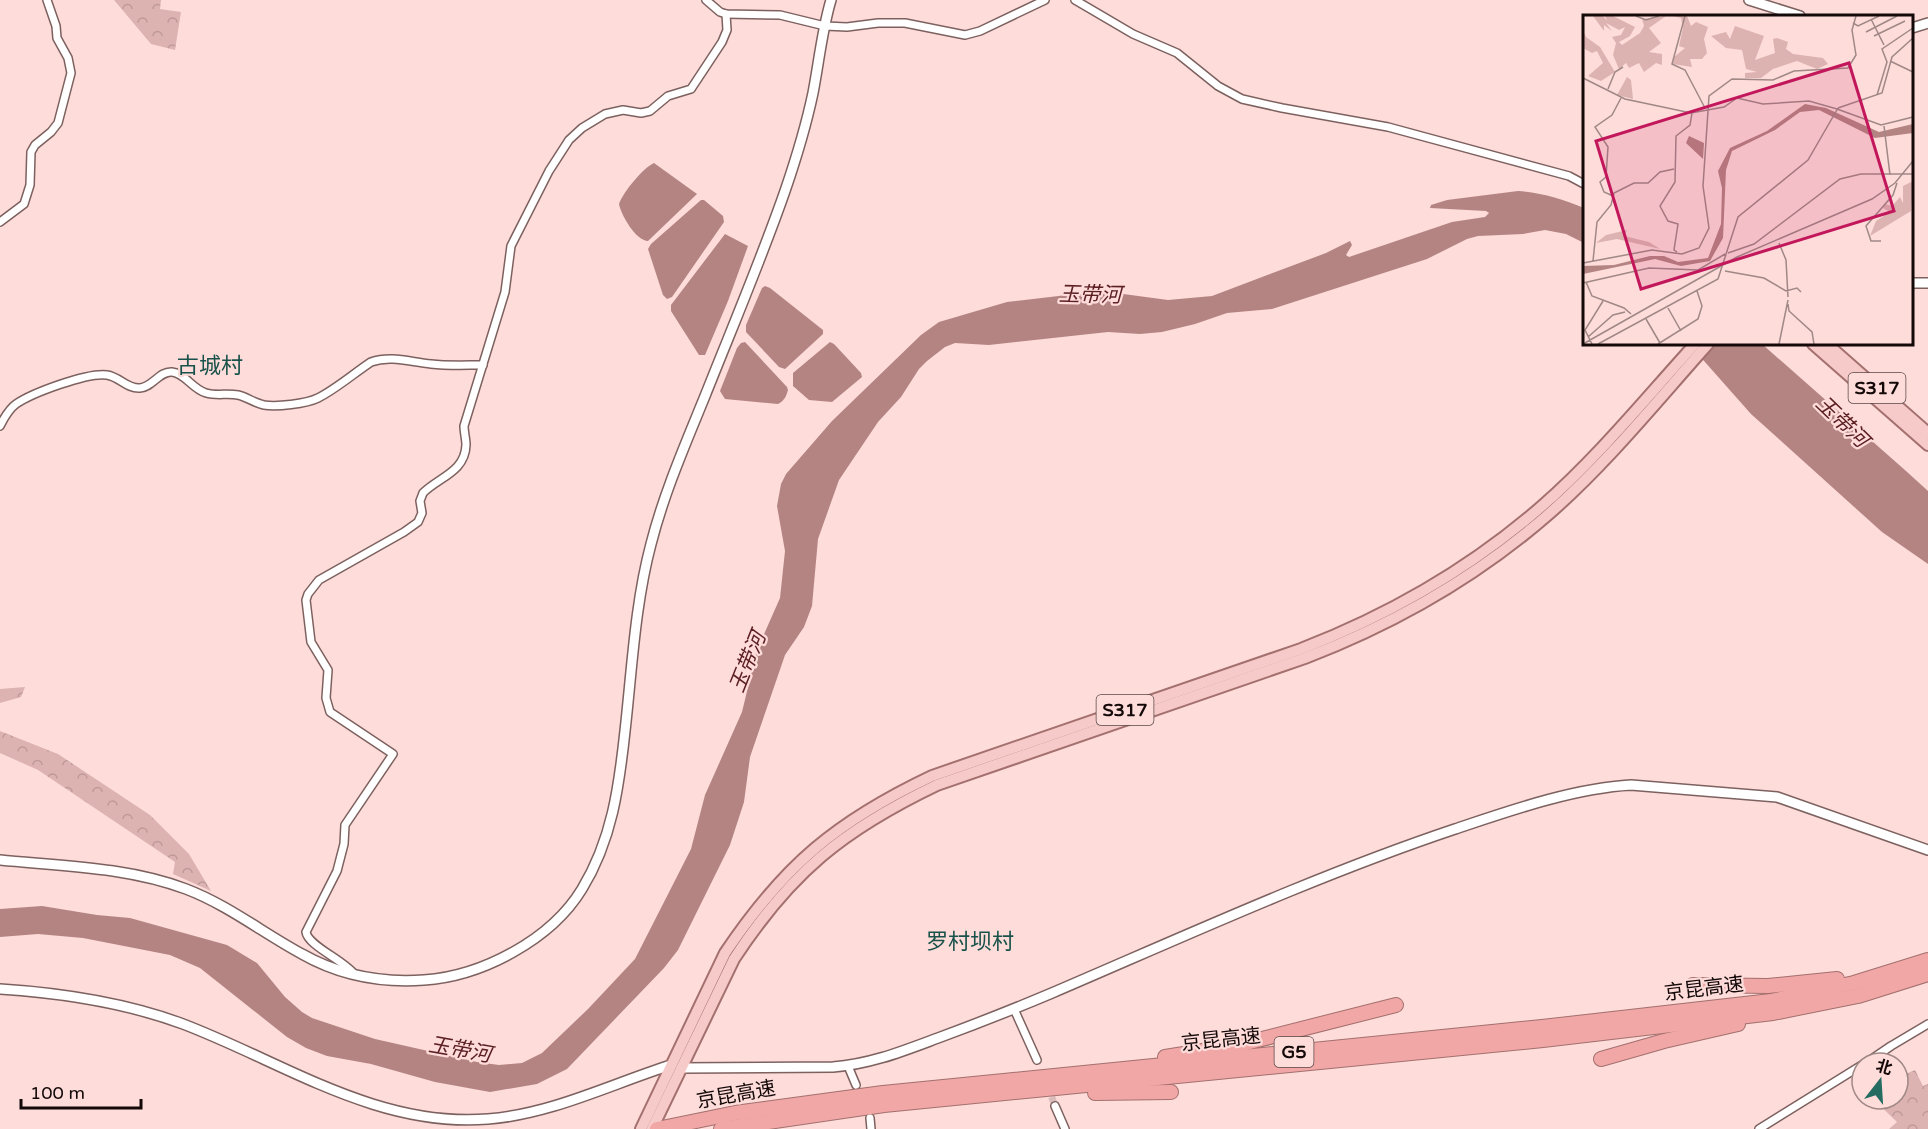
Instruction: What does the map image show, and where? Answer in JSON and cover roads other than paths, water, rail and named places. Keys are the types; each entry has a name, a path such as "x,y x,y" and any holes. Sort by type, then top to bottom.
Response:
{"highway":[{"path":"1694,985 1768,986 1826,982 1926,965"},
{"name":"京昆高速","path":"721,1129 884,1105 1554,1039 1780,1012 1858,996 1926,965"},
{"name":"京昆高速","path":"657,1129 779,1107 883,1093 1542,1027 1771,1001 1854,984 1926,965"},
{"path":"1013,1081 1234,1046 1396,1005"},
{"path":"1601,1059 1780,1012"},
{"path":"958,1098 1171,1092"}],"main road":[{"name":"S317","path":"652,1129 664,1092 676,1066 725,975 751,933 795,879 850,833 916,795 959,776 1297,661 1349,641 1460,581 1489,562 1550,512 1611,453 1694,345"},
{"name":"S317","path":"1660,390 1707,345"},
{"name":"S317","path":"1814,345 1928,445"},
{"name":"S317","path":"1828,345 1928,433"},
{"name":"S317","path":"641,1129 664,1092"}],"street":[{"path":"0,222 24,204 30,185 31,152 34,145 51,132 59,121 71,73 68,58 57,38 56,26 47,0"},
{"path":"706,0 720,12 726,14 780,15 825,26 905,23 965,35 988,27 1045,0"},
{"path":"1075,0 1133,34 1177,53 1218,86 1242,99 1388,127 1569,176 1583,183"},
{"path":"1749,0 1797,15"},
{"path":"0,860 116,872 172,884 224,906 301,954 356,975 401,981 453,976 489,965 525,944 570,906 591,874 607,837 616,799 641,597 651,542 679,459 787,187 808,114 829,1"},
{"path":"356,975 347,965 309,940 306,932 337,871 344,844 345,825 393,754 330,712 326,698 328,670 311,642 306,600 319,580 418,522 422,513 420,501 423,493 452,473 463,459 466,444 464,426 505,292 511,246 549,171 569,140 582,128 605,114 623,110 641,113 650,111 668,96 688,91 722,42 727,30 726,14"},
{"path":"1913,27 1928,23"},
{"path":"0,425 8,412 20,402 62,384 102,375 113,376 128,386 142,388 147,387 165,373 172,372 182,375 191,386 206,393 239,396 273,406 316,399 370,362 381,358 433,365 483,365"},
{"path":"0,989 95,1000 166,1018 333,1090 387,1108 436,1118 488,1119 528,1113 676,1066 774,1069 848,1066 882,1059 1014,1009 1399,848 1482,820 1595,789 1631,785 1777,797 1928,850"},
{"path":"1014,1009 1036,1060"},
{"path":"1884,1051 1928,1024"},
{"path":"848,1066 856,1085"},
{"path":"1759,1129 1850,1073"},
{"path":"1055,1106 1065,1129"},
{"path":"870,1118 871,1129"}],"water":[{"path":"654,163 697,194 648,241 643,240 634,232 626,221 619,204 634,181"},
{"name":"玉带河","path":"1518,191 1568,202 1583,208 1583,242 1566,234 1545,230 1523,234 1478,236 1427,259 1272,309 1227,313 1162,332 1140,334 1108,332 989,345 955,343 945,347 927,361 919,369 901,397 878,422 839,480 818,539 812,606 804,627 785,655 750,757 744,802 730,845 678,950 664,968 567,1069 537,1084 490,1092 435,1082 371,1064 327,1056 306,1048 287,1037 200,968 170,955 83,938 38,934 0,937 0,909 42,906 130,918 227,945 257,963 285,997 302,1012 312,1018 375,1039 499,1065 522,1063 542,1053 635,959 691,849 705,795 742,712 757,650 780,598 785,551 777,506 781,484 786,474 832,421 921,335 939,322 1007,302 1101,291 1168,300 1212,296 1326,253 1350,241 1352,245 1346,255 1349,257 1452,222 1485,217 1489,213 1430,208 1431,205 1447,200"},
{"path":"701,200 723,216 724,222 672,297 667,299 663,295 648,249"},
{"path":"725,234 748,246 705,355 699,355 671,311 671,305"},
{"path":"765,286 823,330 823,334 785,369 779,367 746,332 746,325 762,288"},
{"path":"745,342 787,387 786,397 782,402 778,404 725,399 720,391 737,348"},
{"path":"830,342 861,373 862,377 832,402 809,400 793,386 793,373"},
{"name":"玉带河","path":"1690,345 1763,345 1928,491 1928,564 1882,532 1751,414"}],"tunnel":[{"path":"1048,1087 1055,1106"}],"district":[{"name":"古城村","path":"210,366"},
{"name":"罗村坝村","path":"970,942"}]}
